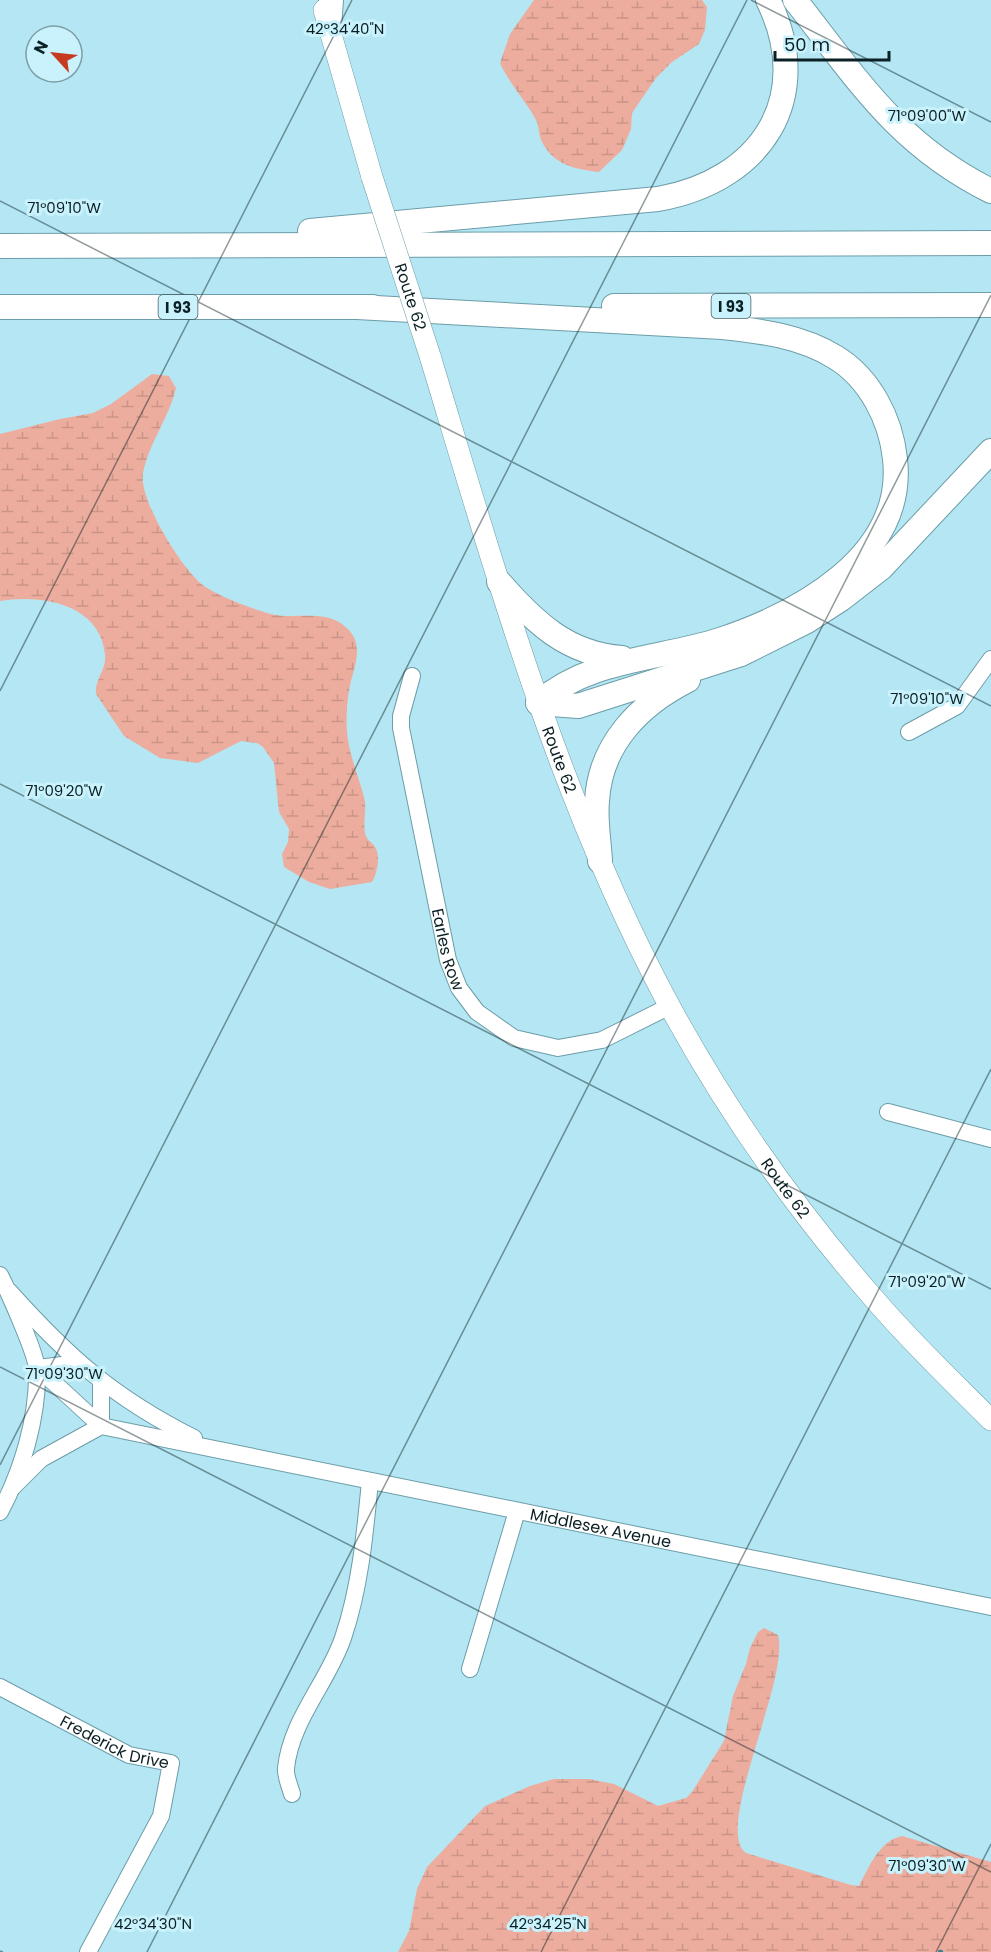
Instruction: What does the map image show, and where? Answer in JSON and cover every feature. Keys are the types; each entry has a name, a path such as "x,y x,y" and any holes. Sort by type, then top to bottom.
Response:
{"highway":[{"path":"329,27 331,0"},
{"path":"129,246 598,206 658,199 704,188 724,177 745,161 762,141 777,114 785,83 786,60 781,34 768,0"},
{"path":"795,0 887,117 936,159 991,191"},
{"path":"0,246 991,243"},
{"name":"I 93","path":"0,307 991,305"},
{"path":"357,307 758,331 800,341 829,353 846,365 868,389 890,431 896,478 888,513 868,551 829,584 768,619 719,640 637,659 575,677 538,703"},
{"path":"600,861 596,812 598,786 608,757 619,736 639,712 658,697 825,611 861,584 911,537 991,451"},
{"path":"499,582 526,614 563,641 594,655 637,659"},
{"path":"538,703 578,706 741,654"}],"main road":[{"name":"Route 62","path":"321,0 372,177 538,703 600,861 670,1006 748,1133 825,1239 914,1344 991,1420"}],"street":[{"path":"909,732 957,706 991,659"},
{"name":"Earles Row","path":"412,676 401,716 401,728 448,960 467,1001 488,1023 508,1035 529,1043 558,1048 602,1040 670,1006"},
{"path":"888,1112 991,1139"},
{"path":"0,1275 9,1292 38,1368 101,1426"},
{"name":"Middlesex Avenue","path":"9,1292 82,1368 101,1383 153,1418 211,1446"},
{"path":"38,1368 71,1364 82,1368"},
{"path":"0,1512 14,1487 26,1446 38,1368"},
{"path":"101,1383 101,1426"},
{"path":"14,1487 41,1459 101,1426"},
{"name":"Middlesex Avenue","path":"101,1426 211,1446 370,1481 991,1607"},
{"path":"292,1794 286,1769 297,1729 343,1638 357,1585 365,1538 370,1481"},
{"path":"470,1669 517,1511"},
{"name":"Frederick Drive","path":"0,1687 129,1755 171,1763 161,1816 88,1952"}],"green space":[{"path":"534,0 702,0 707,7 705,30 699,44 672,62 656,78 632,113 631,129 622,150 599,172 573,167 552,155 541,140 537,122 500,63 510,34"},
{"path":"152,374 169,376 176,388 146,462 143,485 147,500 164,534 185,566 204,586 234,601 276,615 325,617 342,624 354,637 357,658 348,695 347,733 365,801 366,835 378,855 377,870 372,882 330,889 309,882 284,867 282,854 288,842 289,829 279,812 274,763 263,747 257,743 241,741 198,763 160,758 124,736 96,694 105,655 101,638 93,624 66,606 50,602 33,599 0,601 0,434 93,413 111,404"},
{"path":"764,1628 778,1635 779,1656 739,1815 738,1839 746,1853 859,1886 881,1849 887,1843 902,1836 991,1862 991,1952 398,1952 409,1931 417,1889 427,1867 485,1806 530,1786 554,1779 589,1779 614,1784 658,1806 686,1798 724,1741 733,1696 750,1648 758,1632"}]}
